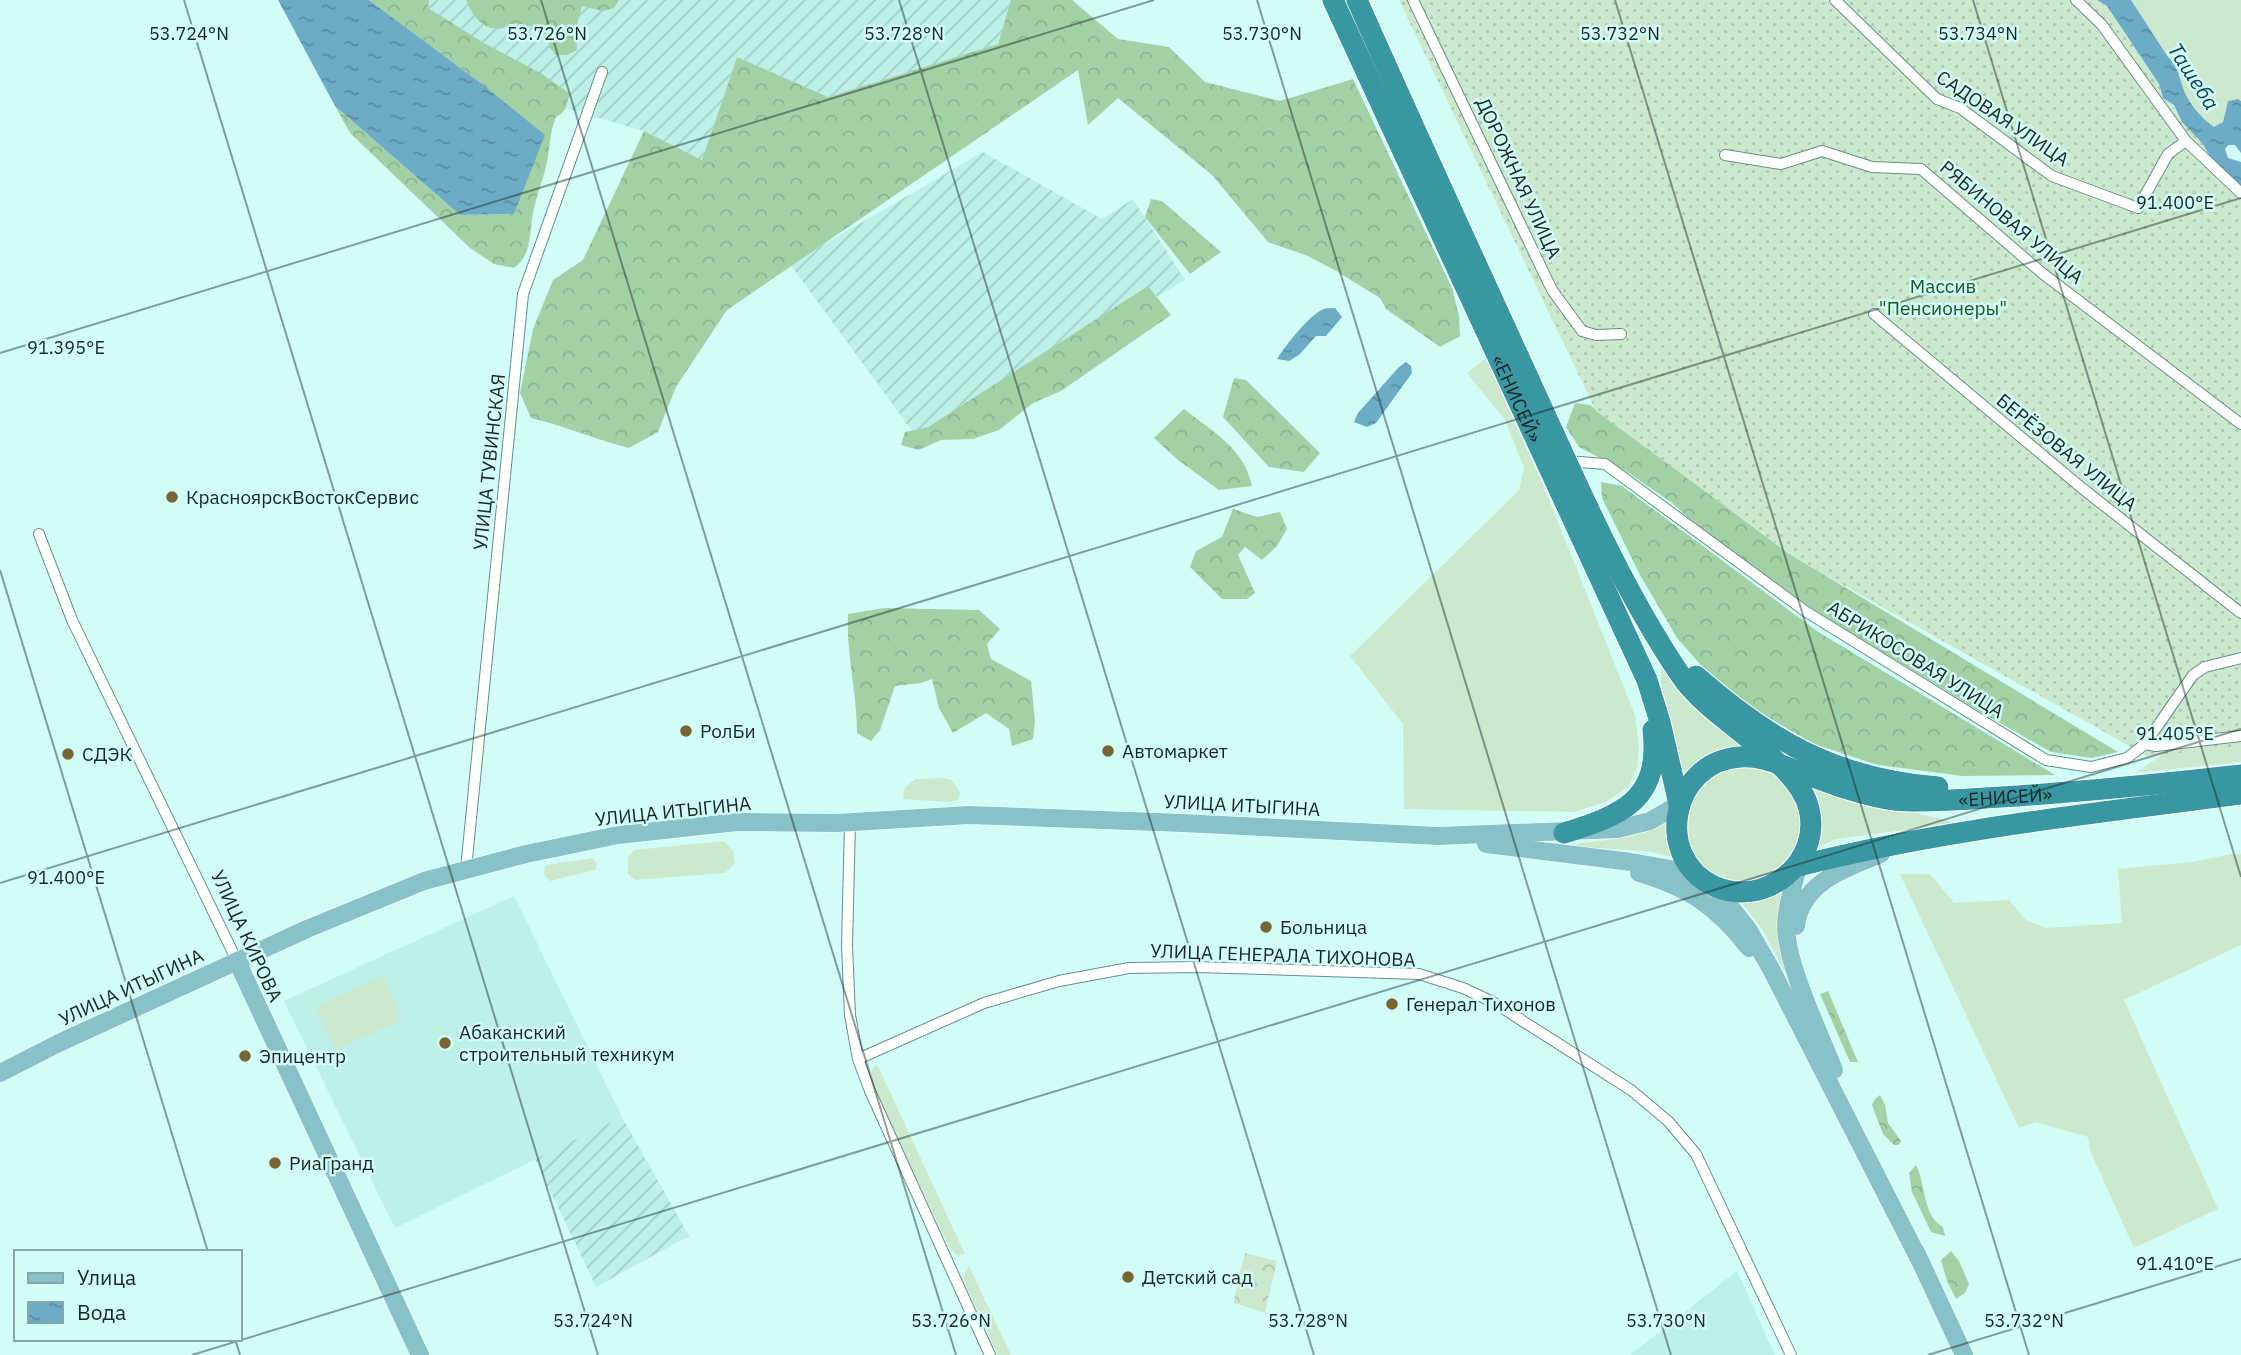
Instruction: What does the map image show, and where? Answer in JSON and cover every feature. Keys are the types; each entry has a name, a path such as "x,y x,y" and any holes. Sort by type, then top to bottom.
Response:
{"highway":[{"name":"«ЕНИСЕЙ»","path":"1333,0 1647,680 1679,804 1677,834 1681,849 1698,874 1714,886 1737,892 1755,891 1773,885 1798,866 1869,848 2241,794"},
{"name":"«ЕНИСЕЙ»","path":"1357,0 1567,461 1638,607"},
{"path":"1638,607 1684,681 1723,719 1792,776 1802,790 1810,811 1811,834 1798,866"},
{"path":"1638,607 1682,664 1745,718 1811,756 1854,773 1907,784 1973,790 2081,792"},
{"path":"1566,843 1625,808 1638,796 1650,776 1655,749 1647,680"},
{"name":"«ЕНИСЕЙ»","path":"1679,804 1686,788 1699,773 1717,762 1737,757 1758,757 1838,786 1893,800 1971,799 2081,792 2241,775"}],"main road":[{"name":"УЛИЦА ИТЫГИНА","path":"1566,843 1650,821 1679,804"},
{"name":"УЛИЦА ИТЫГИНА","path":"0,1073 307,929 400,891 467,869 618,835 737,821 850,822 969,815 1182,822 1566,843 1671,869 1714,886"},
{"path":"1811,1012 1796,928 1797,913 1804,901 1822,881 1841,870 1919,839"},
{"path":"1566,843 1679,886 1705,903 1736,932 1791,1009"},
{"path":"1798,866 1786,923 1788,943 1811,1012 1843,1091 1964,1355"},
{"path":"1714,886 1748,929 1920,1261"},
{"name":"УЛИЦА КИРОВА","path":"237,961 420,1355"}],"street":[{"name":"ДОРОЖНАЯ УЛИЦА","path":"1413,0 1552,290 1582,331 1596,335 1621,334"},
{"name":"САДОВАЯ УЛИЦА","path":"1835,0 1937,99 1960,108 2052,176 2138,208 2168,154 2186,141"},
{"path":"2076,0 2102,25 2186,141 2241,193"},
{"name":"УЛИЦА ТУВИНСКАЯ","path":"467,869 523,294 602,72"},
{"name":"РЯБИНОВАЯ УЛИЦА","path":"1725,155 1781,164 1822,151 1872,167 1921,169 2042,273 2241,424"},
{"name":"БЕРЁЗОВАЯ УЛИЦА","path":"1874,314 2083,489 2241,613"},
{"name":"АБРИКОСОВАЯ УЛИЦА","path":"1567,461 1605,464 1805,611 2046,760 2091,767 2127,758 2146,744 2193,675 2205,667 2241,659"},
{"name":"УЛИЦА КИРОВА","path":"39,534 69,612 96,671 237,961"},
{"path":"2146,744 2156,746 2241,736"},
{"path":"850,822 847,946 850,1015 858,1059 990,1355"},
{"name":"УЛИЦА ГЕНЕРАЛА ТИХОНОВА","path":"858,1059 984,1003 1059,981 1118,970 1196,967 1419,974 1463,988 1493,1002 1631,1090 1668,1121 1696,1154 1791,1355"}],"shaded area":[{"path":"387,0 1011,0 998,44 828,97 737,57 702,160 644,131 482,84"},
{"path":"983,152 1102,219 1133,199 1185,280 918,439 790,264"},
{"name":"Абаканский строительный техникум","path":"514,896 622,1117 395,1228 284,1001"},
{"path":"622,1117 689,1236 596,1287 535,1159"},
{"path":"1737,1271 1775,1355 1630,1355"}],"green space":[{"path":"369,0 429,0 428,8 484,43 542,74 569,93 566,107 556,117 553,126 527,250 514,268 494,264 470,248 350,133 335,106 460,215 514,214 529,173 482,84"},
{"path":"466,0 619,0 614,8 603,11 582,6 576,29 577,50 567,55 556,55 549,47 549,37 542,32 517,24 490,28 480,22"},
{"path":"1011,0 1072,0 1118,39 1169,47 1205,82 1280,101 1353,79 1452,288 1459,316 1460,336 1440,347 1386,309 1380,298 1336,271 1308,256 1268,242 1212,175 1118,98 1088,125 1078,70 727,310 676,387 658,432 629,448 531,418 520,393 533,329 553,280 583,260 644,131 702,160 737,57 828,97 998,44"},
{"name":"Массив \"Пенсионеры\"","path":"1399,0 2097,0 2107,6 2159,84 2163,98 2174,105 2182,122 2202,143 2215,164 2241,189 2241,747 2147,756 1797,559 1596,411"},
{"path":"2131,0 2241,0 2241,101 2228,101 2221,124 2214,127 2193,106 2175,66"},
{"path":"1151,199 1162,201 1221,252 1190,274 1145,217"},
{"path":"1148,286 1171,315 1061,391 1033,403 999,430 973,439 941,440 919,450 901,445 905,432 928,427"},
{"path":"1486,358 1546,492 1635,715 1639,747 1637,769 1628,787 1606,802 1574,812 1404,809 1403,724 1350,656 1519,490 1524,468 1505,420 1467,373"},
{"path":"1234,378 1246,380 1320,453 1304,472 1269,467 1223,417"},
{"path":"1575,403 1590,405 1788,553 2118,752 2092,758 2051,752 1811,608 1693,522 1671,502 1627,472 1579,447 1566,427"},
{"path":"1184,409 1235,451 1252,486 1219,490 1178,460 1154,438"},
{"path":"1601,482 1622,486 1817,631 2055,775 1962,776 1878,765 1814,744 1753,709 1707,672 1677,638 1640,575 1602,498"},
{"path":"1233,509 1257,517 1280,512 1287,529 1277,546 1262,560 1245,547 1238,555 1255,593 1247,599 1222,599 1190,567 1196,551 1222,537"},
{"path":"884,608 979,610 1000,629 987,644 991,659 1031,681 1035,721 1033,739 1012,746 1009,729 986,713 953,733 939,708 932,679 895,686 880,730 871,741 857,733 848,614"},
{"path":"1661,666 1690,698 1752,750 1682,782 1661,693"},
{"path":"2241,743 2241,762 2135,773 2168,751"},
{"path":"1744,766 1766,771 1785,783 1797,802 1802,824 1797,846 1785,865 1766,877 1744,882 1722,877 1703,865 1691,846 1686,824 1691,802 1703,783 1722,771"},
{"path":"1803,778 1845,795 1957,823 1836,839 1813,850"},
{"path":"916,779 952,780 960,793 959,799 949,802 903,799 905,787"},
{"path":"1671,818 1672,857 1646,851 1578,847 1577,844 1639,834"},
{"path":"724,841 733,851 735,863 725,873 635,880 628,874 628,858 634,850"},
{"path":"2241,854 2241,945 2124,1000 2218,1209 2134,1248 2090,1151 2088,1137 2035,1122 2019,1128 1900,874 1930,874 1954,903 2009,900 2026,920 2047,928 2122,923 2118,869 2192,862"},
{"path":"592,858 597,863 595,870 550,881 544,874 546,865"},
{"path":"1787,886 1779,919 1785,972 1762,929 1739,899"},
{"path":"383,976 402,1020 336,1050 315,1007"},
{"path":"1828,991 1858,1062 1850,1062 1820,994"},
{"path":"877,1064 965,1254 958,1256 949,1247 873,1086 872,1071"},
{"path":"1880,1095 1888,1123 1901,1141 1899,1145 1894,1145 1883,1134 1872,1105"},
{"path":"1916,1165 1931,1215 1943,1227 1945,1236 1931,1232 1912,1192 1909,1173"},
{"path":"1951,1251 1959,1261 1969,1284 1965,1293 1956,1299 1941,1260"},
{"path":"1245,1253 1277,1261 1265,1313 1234,1303"},
{"path":"969,1266 1011,1355 998,1355 963,1279"}],"water":[{"path":"278,0 369,0 482,84 545,135 514,214 460,215 335,106"},
{"name":"Ташеба","path":"2097,0 2131,0 2175,66 2190,101 2199,114 2214,127 2223,122 2228,101 2241,101 2241,153 2235,145 2228,145 2225,149 2228,158 2241,162 2241,189 2215,164 2202,143 2182,122 2174,105 2163,98 2159,84 2107,6"},
{"path":"1335,308 1342,317 1326,336 1316,336 1299,355 1289,361 1277,359 1312,317 1324,309"},
{"path":"1406,362 1411,366 1412,373 1376,423 1367,427 1354,422 1358,413"}],"place":[{"name":"КрасноярскВостокСервис","path":"172,497"},
{"name":"РолБи","path":"686,731"},
{"name":"Автомаркет","path":"1108,751"},
{"name":"СДЭК","path":"68,754"},
{"name":"Больница","path":"1266,927"},
{"name":"Генерал Тихонов","path":"1392,1004"},
{"name":"Абаканский строительный техникум","path":"445,1043"},
{"name":"Эпицентр","path":"245,1056"},
{"name":"РиаГранд","path":"275,1163"},
{"name":"Детский сад","path":"1128,1277"}]}
